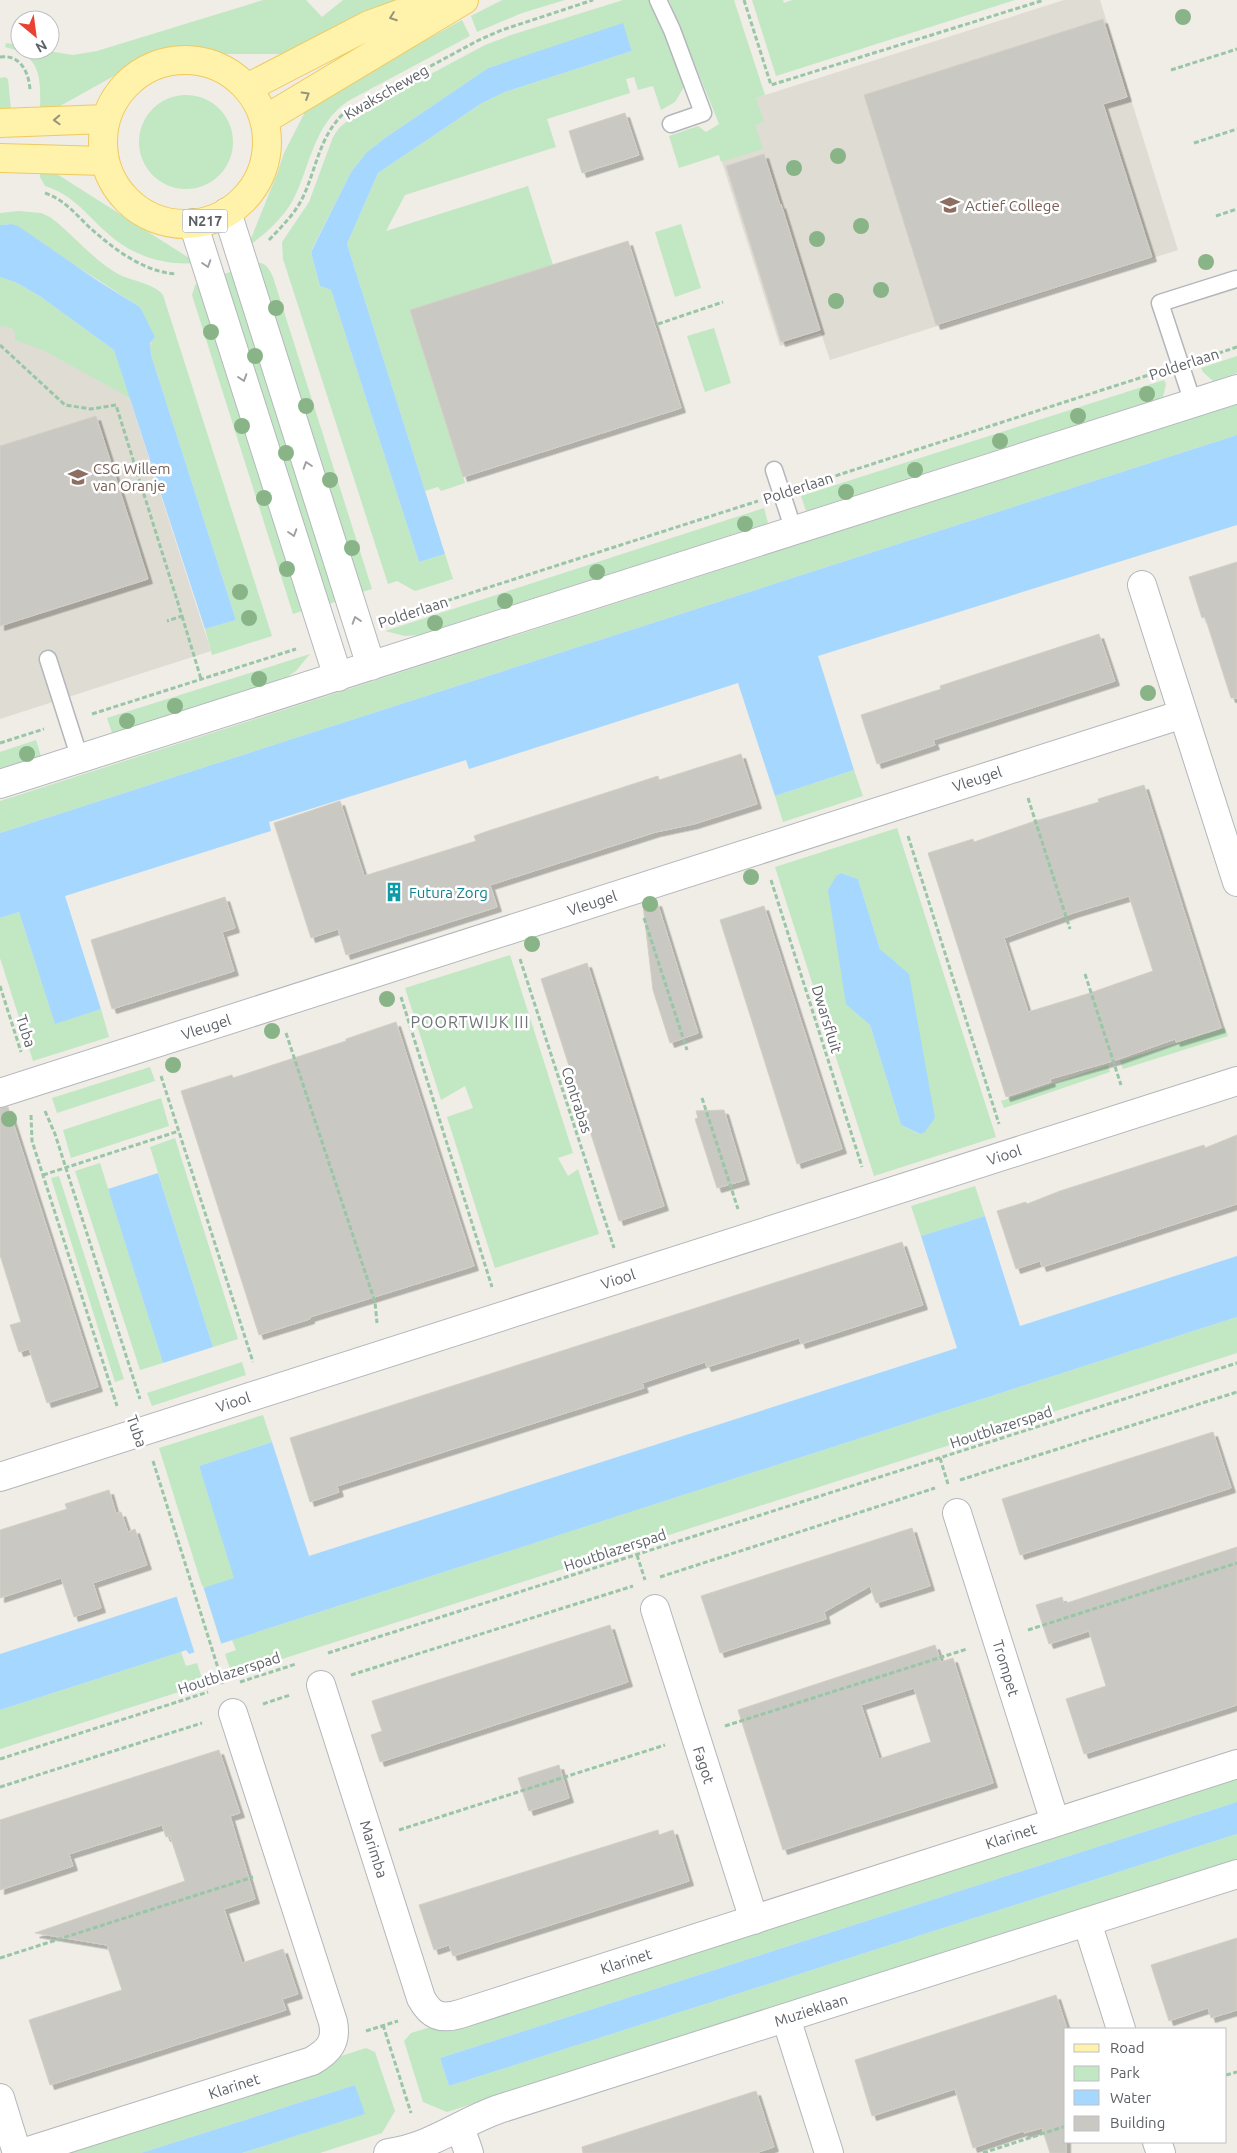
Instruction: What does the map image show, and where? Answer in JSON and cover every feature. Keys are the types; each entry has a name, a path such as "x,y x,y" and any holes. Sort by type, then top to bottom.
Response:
{"main road":[{"path":"246,88 370,26 438,0"},
{"path":"264,120 464,0"},
{"name":"N217","path":"181,60 210,63 236,78 246,88 254,97 264,120 266,150 258,179 240,203 227,212 211,219 193,223 164,222 137,209 116,188 104,161 102,147 106,119 111,105 128,82 140,72 167,61 181,60"},
{"path":"0,123 106,119"},
{"path":"0,158 104,161"}],"street":[{"name":"Polderlaan","path":"227,212 371,666"},
{"path":"193,223 338,677"},
{"path":"0,784 1237,389"},
{"path":"1142,585 1237,882"},
{"name":"Vleugel","path":"0,1093 1184,714"},
{"name":"Viool","path":"0,1476 142,1439 263,1392 1237,1081"},
{"name":"Trompet","path":"957,1513 1055,1822"},
{"name":"Fagot","path":"654,1609 754,1920"},
{"name":"Marimba","path":"321,1685 421,1998 430,2011"},
{"path":"233,1713 333,2022 334,2040"},
{"name":"Klarinet","path":"430,2011 436,2016 441,2017 460,2014 1237,1764"},
{"name":"Muzieklaan","path":"388,2153 421,2145 499,2109 1237,1874"},
{"path":"1087,1922 1121,2028"},
{"path":"786,2018 829,2153"},
{"name":"Klarinet","path":"22,2153 312,2061 325,2053 334,2040"},
{"path":"0,2098 18,2153"},
{"path":"460,2127 469,2153"}],"lane":[{"path":"658,0 672,30 703,114 671,124"},
{"path":"1192,403 1160,303 1236,279"},
{"path":"774,470 794,530"},
{"path":"48,659 80,759"}],"path":[{"name":"Kwakscheweg","path":"242,257 260,248 293,214 304,195 320,147 332,125 344,113 477,41 508,28 593,0"},
{"path":"744,0 771,85 1044,0"},
{"path":"1171,70 1237,49"},
{"path":"1194,143 1237,128"},
{"path":"39,191 63,202 108,244 140,263 171,274 194,272 208,268"},
{"path":"1216,216 1237,209"},
{"path":"658,324 722,302"},
{"path":"0,345 65,405 91,409 116,405 202,679"},
{"name":"Polderlaan","path":"359,629 1237,347"},
{"path":"167,621 182,616"},
{"path":"0,743 326,639"},
{"path":"1018,766 1070,929"},
{"path":"898,805 1009,1154"},
{"name":"Dwarsfluit","path":"761,848 872,1197"},
{"path":"635,889 687,1050"},
{"name":"Contrabas","path":"510,930 624,1277"},
{"path":"391,968 502,1316"},
{"path":"1085,974 1130,1115"},
{"name":"Tuba","path":"0,986 31,1083 56,1134 142,1439"},
{"path":"289,1043 375,1302 376,1311"},
{"path":"151,1044 263,1392"},
{"name":"Tuba","path":"31,1083 32,1141 142,1439"},
{"path":"702,1098 747,1238"},
{"path":"43,1175 179,1131"},
{"name":"Houtblazerspad","path":"322,1655 1237,1363"},
{"path":"655,1579 1237,1392"},
{"path":"142,1439 192,1584 224,1687"},
{"path":"370,1838 1237,1563"},
{"path":"0,1787 636,1585"},
{"name":"Houtblazerspad","path":"233,1684 304,1661"},
{"name":"Houtblazerspad","path":"0,1759 215,1690"},
{"path":"0,1958 283,1868"},
{"path":"334,2040 430,2011"},
{"path":"383,2026 421,2145"},
{"path":"982,2153 1064,2127"}],"shaded area":[{"name":"Actief College","path":"1064,0 1100,0 1178,250 830,360 821,333 780,346 722,162 754,125 756,98"},
{"name":"CSG Willem van Oranje","path":"0,277 114,350 211,651 0,719"}],"green space":[{"path":"263,0 306,0 322,17 343,0 402,0 289,54 224,54 193,46 159,49 145,54 114,76 60,106 40,108 39,77 31,60 60,60 60,53 73,55 97,51"},
{"path":"502,0 565,0 522,13 477,32 471,16"},
{"path":"623,0 649,0 663,27 684,87 675,102 661,110 653,86 638,90 634,77 626,79 630,93 547,119 556,147 405,195 386,231 528,186 553,265 410,310 465,483 441,491 438,487 425,491 347,244 378,173 482,103 505,92 632,51 623,24 488,68 385,138 367,152 351,172 312,249 320,286 331,290 419,562 445,554 453,579 415,591 397,581 388,584 283,259 282,242 309,202 333,137 339,128 356,114 485,45"},
{"path":"669,0 734,0 765,95 756,98 764,122 755,125 763,149 721,162 719,155 679,168 669,136 698,126 706,132 719,124"},
{"path":"752,0 783,0 784,3 792,0 1015,0 776,76"},
{"path":"462,20 470,36 348,101 336,111 327,122 314,146 299,187 289,207 273,226 248,246 284,153 307,108"},
{"path":"6,43 10,44 10,49 5,47"},
{"path":"5,77 8,79 11,110 0,111 0,78"},
{"path":"186,95 204,99 219,109 229,124 233,142 229,160 219,175 204,185 186,189 168,185 153,175 143,160 139,142 143,124 153,109 168,99"},
{"path":"49,169 197,263 160,261 125,247 71,199 45,186 40,177 40,170"},
{"path":"19,211 41,213 50,217 109,268 118,274 154,288 163,295 272,636 212,655 205,629 236,620 151,355 150,346 152,339 140,307 11,224 0,225 0,213"},
{"path":"681,224 701,288 675,297 655,232"},
{"path":"254,263 261,263 266,266 273,277 372,589 358,593"},
{"path":"236,270 341,600 326,605 221,275"},
{"path":"0,277 17,283 41,297 114,350 130,398 43,350 15,340 15,333 12,328 0,326"},
{"path":"203,280 308,609 293,614 192,295 195,285"},
{"path":"714,328 731,383 705,392 687,336"},
{"path":"1237,356 1237,373 1213,381 1201,368"},
{"path":"1164,380 1166,384 1163,397 806,511 801,496"},
{"path":"1237,404 1237,435 0,833 0,801"},
{"path":"764,508 768,523 418,635 405,636 385,631"},
{"path":"310,654 296,671 284,679 112,733 107,718"},
{"path":"36,740 41,756 0,769 0,752"},
{"path":"854,770 863,796 783,822 775,796"},
{"path":"897,828 996,1137 874,1176 775,867","holes":["841,873 858,879 880,949 909,975 924,1133 919,1134 901,1125 870,1025 837,875"]},
{"path":"19,912 55,1023 101,1009 109,1037 33,1061 0,958 0,918"},
{"path":"510,955 573,1153 558,1158 568,1176 578,1169 599,1234 495,1268 447,1117 473,1108 465,1086 441,1100 405,988"},
{"path":"1225,1028 1228,1036 1123,1069 1120,1061"},
{"path":"1108,1065 1110,1072 1004,1108 1001,1101"},
{"path":"150,1067 155,1081 57,1113 52,1098"},
{"path":"161,1098 169,1126 71,1158 63,1130"},
{"path":"175,1138 238,1339 213,1347 150,1147"},
{"path":"100,1163 163,1363 140,1370 75,1171"},
{"path":"59,1176 124,1379 115,1382 51,1178"},
{"path":"975,1186 985,1216 921,1236 911,1206"},
{"path":"1237,1317 1237,1353 232,1675 225,1654 236,1650 232,1640"},
{"path":"242,1362 246,1375 152,1406 147,1393"},
{"path":"263,1415 272,1442 199,1466 235,1578 203,1589 159,1448"},
{"path":"181,1652 186,1666 197,1663 204,1684 0,1749 0,1710"},
{"path":"1237,1778 1237,1802 440,2058 449,2086 1237,1834 1237,1859 447,2112 423,2102 404,2041 411,2033"},
{"path":"366,2048 375,2052 395,2111 382,2133 320,2153 242,2153 364,2114 355,2085 141,2153 62,2153 327,2068 335,2058"}],"water":[{"path":"623,23 632,51 505,92 482,103 378,173 347,244 445,554 419,562 331,290 320,286 312,250 351,172 367,152 385,138 488,68"},
{"path":"11,224 18,226 98,281 140,307 155,337 150,343 151,355 236,620 205,629 114,350 41,297 17,283 0,277 0,225"},
{"path":"1237,435 1237,525 818,656 854,770 775,796 738,683 469,769 466,760 269,822 271,831 65,896 101,1009 55,1024 19,912 0,918 0,833"},
{"path":"841,873 858,879 880,949 909,974 935,1118 924,1133 920,1134 901,1125 870,1025 846,1004 828,890 837,875"},
{"path":"158,1173 213,1347 163,1363 108,1189"},
{"path":"985,1216 1020,1326 1237,1256 1237,1317 189,1654 186,1650 0,1710 0,1654 234,1578 199,1466 272,1442 309,1556 957,1348 921,1236"},
{"path":"1237,1802 1237,1834 449,2086 440,2058"},
{"path":"355,2085 365,2114 242,2153 141,2153"}],"pier":[{"path":"203,1586 222,1646 195,1654 176,1595"}],"building":[{"path":"1103,19 1127,97 1103,104 1152,257 936,325 864,95"},
{"path":"625,113 639,155 582,173 569,131"},
{"path":"764,154 820,330 781,342 726,166"},
{"path":"628,241 681,408 463,477 410,310"},
{"path":"96,416 148,579 0,626 0,446"},
{"path":"1237,562 1237,698 1231,698 1205,617 1202,618 1189,577"},
{"path":"1099,634 1115,681 933,740 935,745 877,764 861,715 941,689 940,686"},
{"path":"741,754 757,804 694,824 656,832 490,885 497,907 346,955 338,929 311,938 274,823 340,801 364,876 476,841 474,836 488,831 658,776 659,780"},
{"path":"1144,785 1221,1028 1176,1042 1175,1039 1116,1060 1050,1079 1051,1082 1006,1097 928,853 973,839 974,842 1099,802 1098,799","holes":["1129,896 1153,971 1028,1012 1004,938 1073,913"]},
{"path":"225,897 235,928 222,932 234,971 112,1009 91,940"},
{"path":"657,902 698,1033 670,1043 653,990 643,905"},
{"path":"764,906 842,1149 797,1164 720,920"},
{"path":"587,963 664,1206 619,1221 541,979"},
{"path":"396,1022 474,1266 310,1317 310,1319 259,1335 181,1091 232,1075 233,1078 346,1041 346,1039"},
{"path":"8,1107 98,1387 47,1403 29,1349 19,1352 10,1325 21,1322 0,1255 0,1108"},
{"path":"724,1110 745,1180 717,1188 695,1119 698,1118 696,1111"},
{"path":"1237,1135 1237,1204 1042,1267 1040,1261 1016,1269 997,1211 1026,1202 1027,1204 1060,1191 1204,1145 1205,1148"},
{"path":"902,1242 923,1305 801,1344 799,1338 707,1367 705,1362 642,1383 644,1388 337,1486 339,1492 310,1502 290,1438"},
{"path":"1213,1432 1231,1488 1020,1555 1002,1499"},
{"path":"109,1490 116,1514 121,1512 128,1532 135,1529 147,1565 93,1583 101,1608 74,1617 61,1578 0,1598 0,1530 67,1509 65,1504"},
{"path":"912,1528 930,1586 876,1603 870,1586 824,1612 826,1619 720,1653 701,1596"},
{"path":"1237,1547 1237,1705 1084,1754 1066,1699 1106,1686 1089,1631 1049,1644 1036,1605 1062,1597 1064,1604"},
{"path":"610,1625 628,1682 380,1762 371,1735 382,1731 372,1701"},
{"path":"935,1645 941,1662 953,1658 993,1783 783,1850 738,1710","holes":["914,1688 931,1742 879,1759 861,1705"]},
{"path":"219,1750 240,1813 230,1816 255,1899 224,1909 242,1963 283,1949 298,1994 282,1999 286,2010 50,2085 29,2020 122,1990 107,1945 35,1933 185,1881 170,1836 166,1837 162,1825 69,1854 73,1866 0,1890 0,1820"},
{"path":"559,1765 569,1798 529,1811 518,1778"},
{"path":"658,1830 659,1835 673,1830 689,1881 453,1956 449,1945 434,1950 419,1905"},
{"path":"1237,1938 1237,2010 1211,2018 1208,2008 1169,2021 1151,1965"},
{"path":"1056,1995 1066,2026 1064,2028 1064,2143 1066,2143 1066,2153 1050,2153 1042,2128 1024,2133 1023,2131 973,2148 955,2089 872,2116 855,2060"},
{"path":"756,2091 774,2147 756,2153 583,2153 582,2147"}],"place":[{"name":"Actief College","path":"950,205"},
{"name":"CSG Willem van Oranje","path":"78,477"},
{"name":"Futura Zorg","path":"394,892"}],"district":[{"name":"POORTWIJK III","path":"470,1022"}]}
